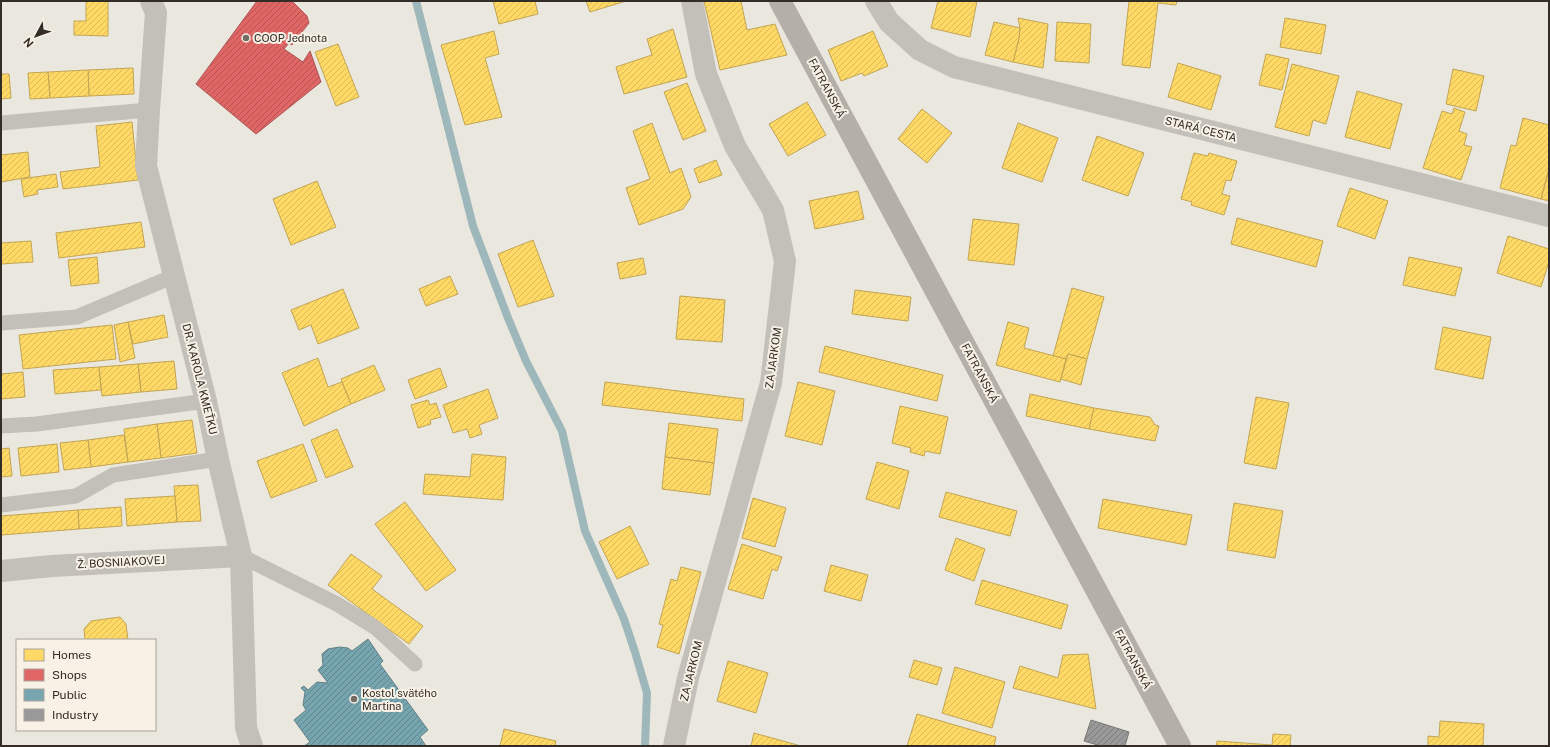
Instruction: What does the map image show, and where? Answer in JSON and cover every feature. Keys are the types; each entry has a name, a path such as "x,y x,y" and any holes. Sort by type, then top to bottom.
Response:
{"main road":[{"name":"FATRANSKÁ","path":"780,1 1180,746"}],"street":[{"name":"ZA JARKOM","path":"674,746 688,678 772,383 785,261 773,210 735,146 706,74 692,1"},
{"name":"STARÁ CESTA","path":"876,1 889,22 920,50 954,67 1549,216"},
{"name":"DR. KAROLA KMEŤKU","path":"159,5 149,110 146,166 206,400 218,459 241,556 246,728 252,746"},
{"name":"Ž. BOSNIAKOVEJ","path":"1,571 52,566 241,556"}],"lane":[{"path":"1,122 149,110"},
{"path":"1,323 77,317 174,276"},
{"path":"1,426 37,424 206,400"},
{"path":"1,506 76,496 113,474 218,459"},
{"path":"241,556 337,604 376,628 415,664"}],"building: Homes":[{"path":"86,1 108,1 108,36 74,35 74,21 86,21"},
{"path":"493,1 535,1 538,14 499,24"},
{"path":"586,1 626,1 590,12"},
{"path":"704,1 741,1 747,30 775,24 787,55 720,70"},
{"path":"938,1 977,1 970,37 931,28"},
{"path":"1129,1 1177,1 1176,5 1158,3 1150,68 1122,65"},
{"path":"1018,18 1048,24 1043,68 1013,62 1019,38 1020,28"},
{"path":"1285,18 1326,25 1321,54 1280,47"},
{"path":"994,22 1020,28 1013,62 985,55"},
{"path":"1057,22 1091,24 1089,63 1055,61"},
{"path":"673,29 687,77 624,94 616,67 652,55 647,39"},
{"path":"494,31 499,54 485,58 502,117 465,125 441,45"},
{"path":"873,31 888,66 864,76 862,73 841,81 828,50"},
{"path":"338,44 359,97 336,106 315,52"},
{"path":"1266,54 1289,59 1282,90 1259,85"},
{"path":"1178,63 1221,76 1211,110 1168,97"},
{"path":"1292,64 1339,76 1326,124 1313,120 1309,136 1275,127"},
{"path":"133,68 134,94 89,96 88,70"},
{"path":"1453,69 1484,76 1476,111 1446,104"},
{"path":"88,70 89,96 50,98 48,72"},
{"path":"48,72 50,98 30,99 28,73"},
{"path":"1,74 9,74 11,98 1,99"},
{"path":"687,83 706,131 683,140 664,92"},
{"path":"1357,91 1402,104 1390,149 1345,137"},
{"path":"807,102 826,135 788,156 769,124"},
{"path":"1454,108 1465,112 1459,131 1467,134 1464,145 1472,147 1461,180 1423,168 1442,111 1452,114"},
{"path":"922,109 952,133 927,163 898,139"},
{"path":"1523,118 1549,125 1549,169 1541,199 1500,188 1511,145 1516,146"},
{"path":"132,122 138,180 63,189 60,172 100,167 96,126"},
{"path":"652,123 670,173 681,168 691,197 683,209 639,225 626,188 650,179 633,131"},
{"path":"1018,123 1058,138 1042,182 1002,168"},
{"path":"1097,136 1144,153 1128,196 1082,180"},
{"path":"28,152 30,177 1,182 1,155"},
{"path":"1194,153 1208,156 1209,153 1237,161 1231,181 1226,180 1222,194 1230,196 1224,215 1191,205 1192,202 1181,199"},
{"path":"716,160 722,175 699,183 694,169"},
{"path":"1549,169 1549,201 1541,199"},
{"path":"56,174 58,187 37,190 38,194 24,197 21,179"},
{"path":"317,181 336,227 291,245 273,199"},
{"path":"1350,188 1388,201 1375,239 1337,226"},
{"path":"858,191 864,219 815,229 809,201"},
{"path":"1237,218 1323,241 1316,267 1231,244"},
{"path":"973,219 1019,224 1014,265 968,260"},
{"path":"141,222 145,247 59,258 56,233"},
{"path":"1508,236 1549,249 1549,262 1541,287 1497,273"},
{"path":"533,240 554,296 518,307 498,254"},
{"path":"31,241 33,262 1,264 1,243"},
{"path":"97,257 99,283 71,286 68,260"},
{"path":"1409,257 1462,268 1455,296 1403,285"},
{"path":"643,258 646,274 620,279 617,263"},
{"path":"450,276 458,294 426,306 419,289"},
{"path":"1072,288 1104,297 1087,359 1068,354 1066,359 1053,356"},
{"path":"343,289 359,328 318,344 311,325 299,330 291,310"},
{"path":"855,290 911,297 908,321 852,314"},
{"path":"680,296 725,300 722,342 676,339"},
{"path":"164,315 168,337 133,344 128,322"},
{"path":"128,322 135,358 120,362 114,325"},
{"path":"1008,322 1029,328 1024,348 1066,359 1060,382 996,365"},
{"path":"112,325 116,359 23,369 19,335"},
{"path":"1443,327 1491,337 1483,379 1435,369"},
{"path":"825,346 943,375 937,401 819,372"},
{"path":"1068,354 1087,359 1081,385 1061,379"},
{"path":"318,358 328,387 342,382 351,404 304,426 282,373"},
{"path":"174,361 177,389 141,392 138,364"},
{"path":"138,364 141,392 102,396 99,367"},
{"path":"374,365 385,390 351,404 341,379"},
{"path":"99,367 101,390 55,394 53,370"},
{"path":"440,368 447,387 415,399 408,380"},
{"path":"23,372 25,397 1,399 1,374"},
{"path":"605,382 744,399 742,421 602,405"},
{"path":"798,382 835,391 822,445 785,436"},
{"path":"488,389 498,418 479,425 482,434 470,438 467,429 453,433 443,405"},
{"path":"1030,394 1094,408 1089,429 1026,416"},
{"path":"1256,397 1289,403 1276,469 1244,463"},
{"path":"428,400 430,405 436,403 441,417 430,420 431,424 418,428 411,405"},
{"path":"900,406 948,417 940,454 925,451 924,456 910,452 911,448 892,443"},
{"path":"1094,408 1150,417 1155,425 1159,426 1155,441 1089,429"},
{"path":"192,420 197,453 161,458 157,424"},
{"path":"669,423 718,429 714,463 665,457"},
{"path":"157,424 161,458 128,462 124,429"},
{"path":"337,429 353,467 326,478 311,440"},
{"path":"124,435 128,462 91,467 88,440"},
{"path":"88,440 91,467 64,470 60,443"},
{"path":"57,444 59,472 21,476 18,448"},
{"path":"303,444 317,481 271,498 257,461"},
{"path":"9,448 12,476 1,477 1,449"},
{"path":"472,454 506,457 503,500 423,494 425,474 470,477"},
{"path":"665,457 714,463 710,495 662,489"},
{"path":"877,462 909,471 899,509 866,499"},
{"path":"198,485 201,521 177,522 174,486"},
{"path":"946,492 1017,511 1010,536 939,517"},
{"path":"175,496 177,522 127,526 125,499"},
{"path":"753,498 786,508 775,547 742,538"},
{"path":"1103,499 1192,515 1186,545 1098,528"},
{"path":"405,502 456,570 426,591 375,524"},
{"path":"1234,503 1283,511 1275,558 1227,550"},
{"path":"121,507 122,526 79,529 78,510"},
{"path":"78,510 79,529 1,535 1,516"},
{"path":"630,526 649,564 617,579 599,542"},
{"path":"956,538 985,549 974,581 945,570"},
{"path":"742,544 782,557 777,571 772,569 763,599 728,589"},
{"path":"351,554 382,576 372,589 423,626 409,644 328,585"},
{"path":"831,565 868,575 861,601 824,591"},
{"path":"681,567 701,572 679,654 657,647 663,625 659,624 671,579 677,581"},
{"path":"982,580 1068,605 1061,629 975,604"},
{"path":"120,617 126,624 128,639 85,639 84,629 91,621"},
{"path":"1088,654 1096,709 1013,688 1020,666 1058,678 1063,655"},
{"path":"914,660 942,668 937,685 909,677"},
{"path":"728,661 768,673 756,713 717,701"},
{"path":"955,667 1005,682 992,728 942,713"},
{"path":"917,714 996,737 994,746 907,746"},
{"path":"1440,721 1484,724 1483,746 1428,746 1428,736 1439,737"},
{"path":"504,729 556,741 555,746 500,746"},
{"path":"754,733 801,746 751,746"},
{"path":"1273,734 1291,735 1290,746 1216,746 1217,741 1272,745"}],"building: Shops":[{"path":"257,1 292,1 307,16 309,23 292,45 289,43 284,49 303,62 310,51 321,82 256,134 196,84"}],"building: Public":[{"name":"Kostol svätého Martina","path":"368,639 383,661 380,664 428,730 420,737 426,746 304,746 310,742 294,720 306,710 303,705 305,692 301,688 304,686 308,690 317,682 328,683 318,670 323,665 322,654 328,649 339,647 348,648 352,651"}],"building: Industry":[{"path":"1091,720 1129,732 1125,746 1101,746 1084,741"}],"waterway":[{"path":"416,1 473,226 526,361 562,431 585,531 624,619 635,652 647,693 645,746"}],"place":[{"name":"COOP Jednota","path":"246,38"},
{"name":"Kostol svätého Martina","path":"354,699"}]}
